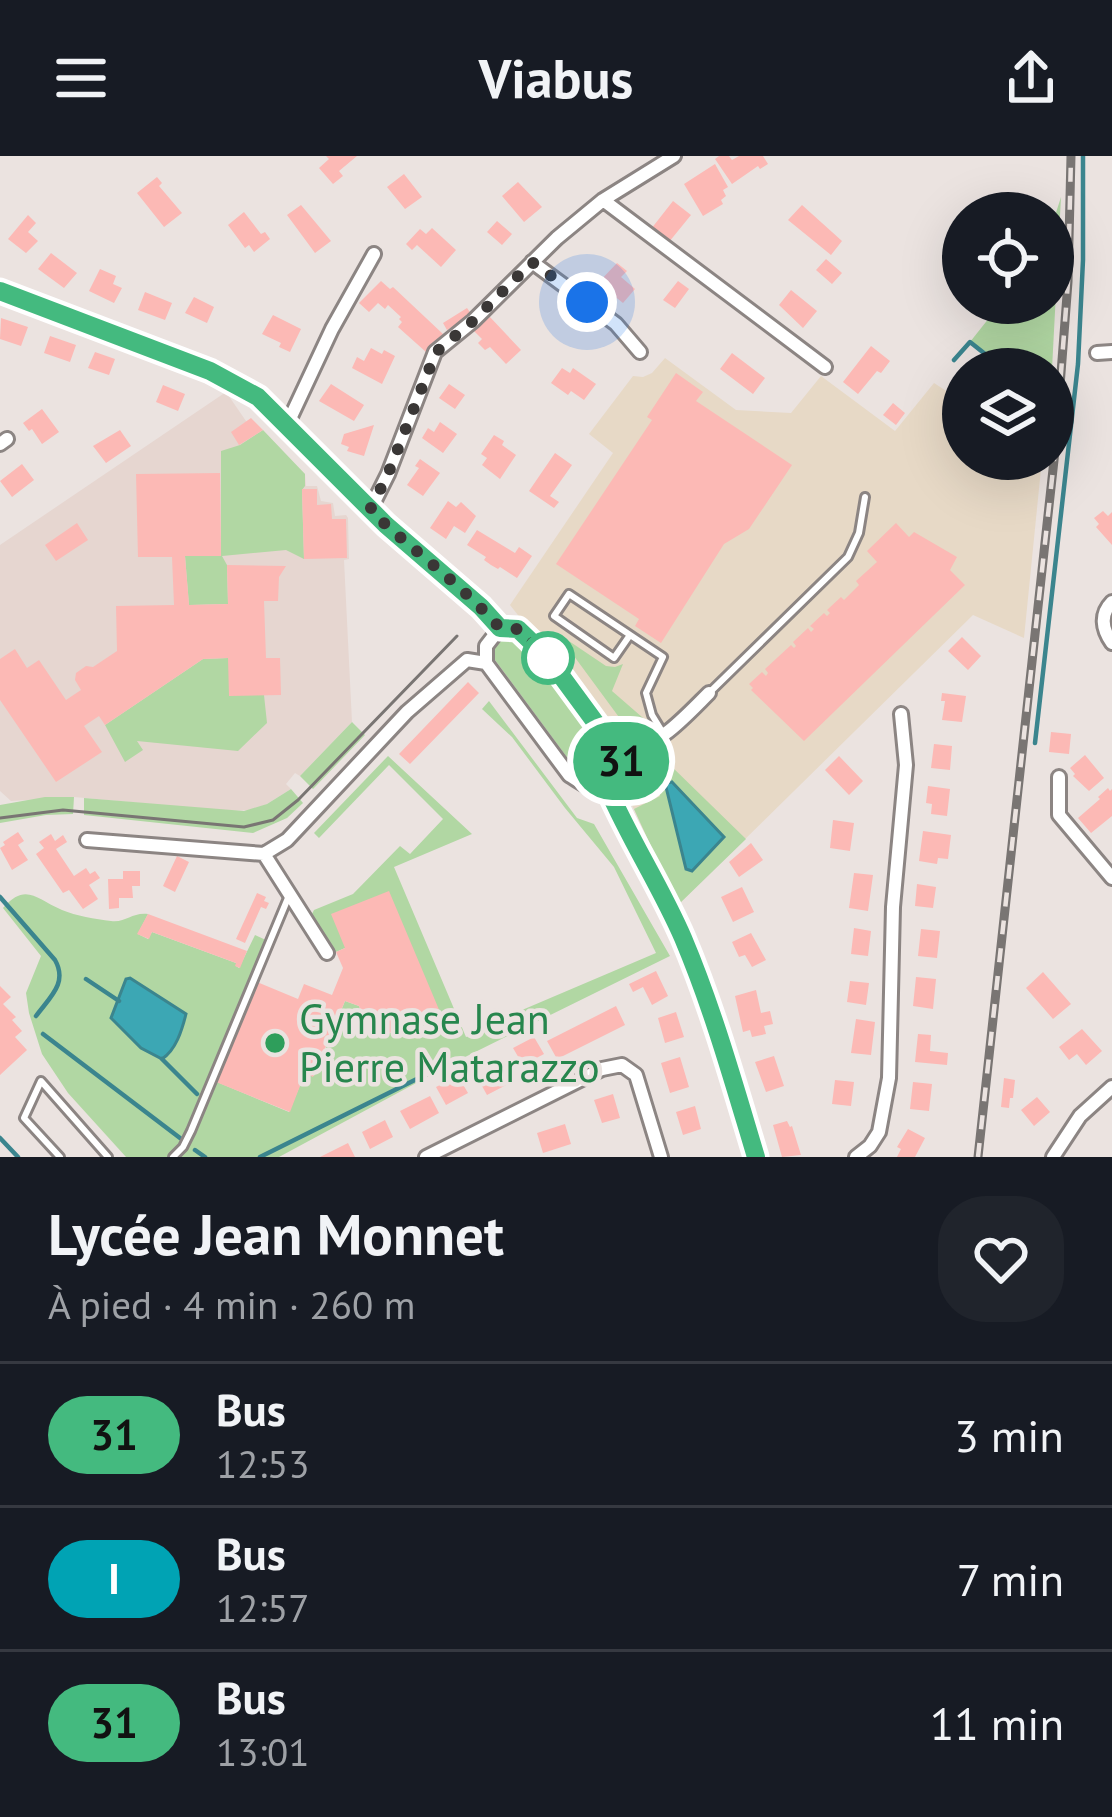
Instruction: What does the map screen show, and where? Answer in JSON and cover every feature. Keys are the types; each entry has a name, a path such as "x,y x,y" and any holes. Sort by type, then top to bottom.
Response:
{"street":[{"path":"370,510 436,352 603,200 674,156"},
{"path":"603,200 825,367"},
{"path":"287,424 374,254"},
{"path":"532,262 616,324 640,352"},
{"path":"0,291 210,371 258,397 403,542 500,628 518,629 533,641 620,756 621,774 608,789 583,785 568,775 485,663 485,646 500,628"},
{"path":"1112,602 1104,619 1112,643"},
{"path":"87,840 264,854 287,840 436,686 467,660 485,663"},
{"path":"620,756 665,736 709,693"},
{"path":"856,1157 879,1132 890,1078 893,907 906,765 901,714"},
{"path":"1059,776 1059,815 1112,878"},
{"path":"608,789 682,934 757,1157"},
{"path":"264,854 327,953"},
{"path":"426,1157 602,1069 622,1066 636,1075 661,1157"},
{"path":"1053,1157 1080,1116 1112,1087"}],"lane":[{"path":"709,693 848,556 859,532 865,496"},
{"path":"630,635 614,658 554,616 568,594 630,635 663,658 646,693 665,736"},
{"path":"173,1157 191,1131 290,895"},
{"path":"60,1157 24,1118 41,1081 108,1157"}],"shaded area":[{"path":"665,358 736,410 791,413 821,376 895,431 934,383 942,388 942,480 1040,480 1024,638 973,615 678,905 630,801 638,767 510,605 613,453 589,434 633,376 652,373"},
{"path":"226,392 246,421 305,474 306,486 317,486 321,501 333,503 335,516 348,518 349,559 344,560 352,722 300,776 295,773 286,784 291,789 252,810 74,797 11,801 0,791 0,545"}],"green space":[{"path":"984,324 1054,324 1053,348 976,348 970,342"},
{"path":"263,430 305,474 304,559 286,550 222,556 227,565 228,604 189,605 185,556 221,555 221,451"},
{"path":"557,633 606,666 623,664 612,691 650,724 640,728 624,724"},
{"path":"509,634 528,643 613,760 604,779 583,779 495,660 495,643"},
{"path":"228,658 264,695 267,723 238,751 137,741 143,750 125,762 105,725 203,659"},
{"path":"489,701 577,818 594,824 670,956 457,1061 279,1157 126,1157 68,1093 42,1054 26,993 41,956 3,908 18,896 31,895 67,912 105,920 148,914 138,934 148,939 152,932 239,968 255,935 268,941 257,982 217,1082 289,1112 305,1073 314,1076 345,1001 359,1006 364,1018 373,1015 383,1036 439,1012 345,948 336,952 312,914 353,894 400,846 410,854 443,819 389,765 319,838 314,833 388,756 472,834 394,867 466,1037 656,953 614,867 512,737 482,709"},
{"path":"352,722 365,735 313,789 300,776"},
{"path":"668,763 746,839 678,905 634,809 660,796 659,768"},
{"path":"291,789 303,803 287,818 253,833 84,815 84,798 244,811"},
{"path":"74,797 73,814 0,823 0,805"}],"water":[{"path":"672,782 724,837 692,871 686,869 666,787"},
{"path":"130,978 186,1014 175,1045 162,1059 141,1048 111,1018"}],"building":[{"path":"326,156 357,156 339,171 343,176 333,184 319,168 329,159"},
{"path":"763,156 768,164 732,184 715,159 732,160"},
{"path":"715,164 728,187 723,190 726,196 723,204 703,216 684,184"},
{"path":"404,174 422,197 405,209 387,187"},
{"path":"157,177 182,213 164,227 137,193"},
{"path":"518,182 542,207 524,222 502,196"},
{"path":"673,201 691,215 669,242 651,229"},
{"path":"301,205 331,241 315,253 287,215"},
{"path":"802,205 842,241 831,255 788,220"},
{"path":"244,212 270,239 254,252 249,245 245,248 228,225"},
{"path":"28,215 36,223 28,232 38,241 26,253 8,239"},
{"path":"497,221 512,234 502,245 487,232"},
{"path":"432,228 456,250 441,267 417,245 412,250 406,244 420,229 426,234"},
{"path":"51,253 77,273 64,288 38,269"},
{"path":"826,259 842,273 832,284 816,270"},
{"path":"617,263 627,271 621,277 635,289 623,303 598,283"},
{"path":"100,269 116,276 113,284 122,288 114,303 89,291"},
{"path":"381,281 443,334 426,352 398,327 401,317 388,305 385,309 378,303 369,312 359,303"},
{"path":"678,281 689,289 675,308 663,300"},
{"path":"791,290 817,311 803,328 779,305"},
{"path":"145,292 172,303 165,320 138,310"},
{"path":"194,297 214,307 207,323 185,313"},
{"path":"467,308 472,315 447,330 443,323"},
{"path":"273,315 301,329 290,352 262,334"},
{"path":"489,316 521,350 506,364 490,347 485,350 478,343 482,339 473,330"},
{"path":"1,318 28,327 21,346 0,339"},
{"path":"50,336 76,345 70,362 44,353"},
{"path":"871,346 890,361 858,394 843,382"},
{"path":"371,348 395,356 382,384 352,368 357,357 364,361"},
{"path":"95,352 115,359 109,375 88,368"},
{"path":"732,353 765,378 753,394 720,369"},
{"path":"562,368 570,373 573,368 596,384 584,400 551,383"},
{"path":"676,373 703,392 696,401 792,465 749,529 724,544 661,643 635,626 639,619 556,564 652,420 647,417"},
{"path":"331,384 364,405 354,421 319,401"},
{"path":"449,384 465,395 455,409 439,398"},
{"path":"163,385 185,394 178,411 156,402"},
{"path":"893,403 905,413 896,425 883,415"},
{"path":"42,409 59,432 42,444 23,423"},
{"path":"251,418 263,430 239,445 231,432"},
{"path":"440,422 457,434 443,453 422,438"},
{"path":"374,425 364,456 341,444 344,434"},
{"path":"120,430 131,446 106,463 93,446"},
{"path":"494,435 516,455 500,479 482,465 487,458 481,454"},
{"path":"555,453 572,465 550,496 559,502 554,508 529,491"},
{"path":"420,459 440,473 423,496 407,485"},
{"path":"22,464 34,480 12,497 0,481"},
{"path":"220,473 221,556 185,556 189,605 228,604 227,565 286,566 279,577 278,601 264,601 266,658 280,658 281,695 229,696 228,658 203,659 105,725 99,716 84,726 102,752 56,782 0,700 0,659 15,649 27,668 39,660 66,700 81,690 76,673 117,651 116,606 174,605 172,557 138,557 136,474"},
{"path":"302,489 317,489 317,505 331,504 332,519 346,519 347,558 304,559"},
{"path":"448,501 456,507 461,502 476,516 465,533 454,526 446,539 430,528"},
{"path":"1103,511 1108,516 1112,512 1112,545 1096,527 1094,518"},
{"path":"77,523 88,540 56,561 45,545"},
{"path":"896,523 909,537 914,532 957,557 950,570 965,585 804,741 749,684 762,672 766,676 765,669 791,645 794,648 793,642 808,628 811,632 810,626 859,585 856,581 877,562 867,551"},
{"path":"477,530 515,553 519,547 532,556 517,578 467,545"},
{"path":"962,637 981,656 968,670 948,651"},
{"path":"468,682 479,693 410,764 399,754"},
{"path":"942,693 966,696 962,722 942,720"},
{"path":"1051,732 1071,734 1069,754 1049,752"},
{"path":"934,744 952,746 950,770 931,768"},
{"path":"1085,755 1104,778 1089,791 1070,768"},
{"path":"839,756 863,781 849,795 825,770"},
{"path":"928,786 950,789 947,816 931,814 932,804 926,803"},
{"path":"1112,789 1112,816 1091,833 1078,818"},
{"path":"833,820 854,823 850,851 830,848"},
{"path":"923,831 951,835 948,859 938,858 937,864 919,861"},
{"path":"18,832 24,841 18,845 28,860 12,870 0,848"},
{"path":"51,834 55,841 63,835 67,842 56,849 74,876 86,868 100,878 89,885 98,899 83,909 69,890 63,893 36,854 44,848 39,842"},
{"path":"751,843 763,860 739,877 729,862"},
{"path":"177,856 189,862 175,892 163,886"},
{"path":"123,871 140,871 140,886 132,886 133,898 119,898 119,908 109,909 108,879 123,879"},
{"path":"854,873 873,875 868,911 849,908"},
{"path":"917,884 936,887 933,908 915,906"},
{"path":"742,887 754,912 733,922 721,897"},
{"path":"389,891 440,1012 382,1036 373,1015 364,1019 359,1006 345,1001 313,1077 305,1073 290,1112 216,1082 257,982 298,999 304,984 332,995 343,968 336,952 345,948 331,914"},
{"path":"257,893 269,903 266,909 261,907 245,943 236,939"},
{"path":"148,914 247,951 240,968 152,932 149,939 137,934"},
{"path":"854,928 871,931 868,956 851,954"},
{"path":"921,929 940,931 937,958 918,956"},
{"path":"751,933 766,960 752,967 745,955 739,957 732,942"},
{"path":"656,971 668,996 652,1005 643,987 633,992 629,984"},
{"path":"1043,972 1071,1004 1053,1019 1026,988"},
{"path":"916,977 936,979 933,1009 913,1006"},
{"path":"850,981 869,983 866,1005 847,1002"},
{"path":"0,986 11,997 3,1004 22,1031 15,1037 27,1050 0,1075"},
{"path":"756,990 761,1013 770,1011 773,1024 764,1026 766,1034 752,1037 750,1030 743,1032 735,996"},
{"path":"616,1006 625,1025 557,1059 547,1041"},
{"path":"676,1012 684,1037 665,1043 658,1018"},
{"path":"856,1019 875,1022 871,1055 851,1053"},
{"path":"1082,1029 1102,1051 1086,1065 1077,1054 1069,1060 1059,1047"},
{"path":"918,1034 931,1035 930,1051 948,1053 947,1065 915,1062"},
{"path":"534,1037 544,1054 523,1065 513,1048"},
{"path":"774,1056 784,1086 766,1092 755,1062"},
{"path":"680,1057 689,1087 670,1093 661,1063"},
{"path":"503,1066 512,1082 487,1095 478,1079"},
{"path":"458,1076 468,1093 446,1105 436,1087"},
{"path":"1004,1078 1015,1080 1009,1108 1001,1107"},
{"path":"835,1080 854,1082 851,1106 832,1104"},
{"path":"913,1082 932,1084 929,1111 910,1109"},
{"path":"613,1094 620,1118 602,1123 594,1100"},
{"path":"430,1096 439,1113 410,1129 400,1111"},
{"path":"1037,1097 1050,1112 1034,1126 1021,1110"},
{"path":"695,1106 701,1129 683,1135 676,1112"},
{"path":"385,1120 393,1137 370,1149 362,1132"},
{"path":"787,1121 801,1155 782,1157 773,1125"},
{"path":"565,1124 571,1144 543,1153 537,1133"},
{"path":"908,1129 925,1138 915,1157 897,1157 901,1149 897,1147"},
{"path":"348,1143 355,1157 320,1157"}],"waterway":[{"path":"1035,743 1078,364 1083,156"},
{"path":"965,348 970,342 978,348"},
{"path":"0,897 58,968 56,990 36,1016"},
{"path":"86,979 119,1001"},
{"path":"43,1034 180,1138"},
{"path":"162,1059 197,1094"},
{"path":"260,1157 453,1061"},
{"path":"0,1138 18,1157"},
{"path":"195,1150 205,1157"}],"tram line":[{"path":"0,818 63,810 244,827 273,820 457,636"}],"railway":[{"path":"978,1157 1055,451 1068,282 1071,156"}],"bus line":[{"name":"31","path":"0,291 210,371 258,397 403,542 500,628 518,629 548,658 620,756 621,774 608,789 682,934 756,1157"}],"place":[{"name":"Gymnase Jean Pierre Matarazzo","path":"275,1043"}],"route":[{"path":"548,658 518,629 500,628 370,510 436,352 532,262 587,302"}]}
